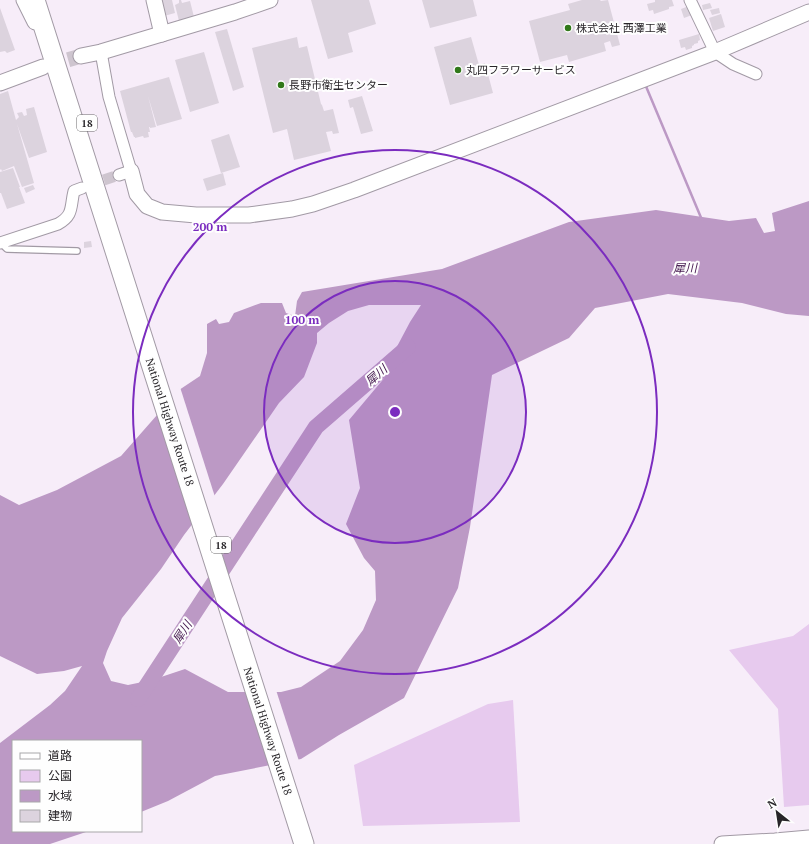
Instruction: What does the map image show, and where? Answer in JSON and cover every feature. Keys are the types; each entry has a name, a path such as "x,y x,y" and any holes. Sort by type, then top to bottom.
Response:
{"highway":[{"name":"National Highway Route 18","path":"35,0 120,246 316,844"},
{"name":"National Highway Route 18","path":"49,0 120,246 304,844"}],"street":[{"path":"24,0 40,34 47,38"},
{"path":"154,0 162,34"},
{"path":"81,56 101,52 162,34 270,0"},
{"path":"690,0 715,52 733,64 756,74"},
{"path":"101,52 125,173 137,194 147,206 162,212 196,215 249,215 292,209 313,204 354,190 715,52 809,12"},
{"path":"0,83 43,67"},
{"path":"0,243 58,224 66,219 71,211 71,202 74,191 82,188"},
{"path":"722,844 809,838"}],"lane":[{"path":"0,243 7,249 77,251"}],"green space":[{"path":"809,624 809,805 784,807 778,709 729,650 793,636"},
{"path":"513,700 520,822 363,826 354,765 488,704"}],"water":[{"path":"809,201 809,316 786,314 742,303 668,294 595,308 569,338 492,375 470,527 458,588 404,698 339,735 301,759 215,776 168,801 142,812 142,740 12,740 12,832 86,832 50,844 0,844 0,743 50,705 65,691 82,666 64,671 37,674 0,656 0,495 19,505 57,490 121,456 179,390 200,376 207,353 207,324 216,319 219,324 229,322 234,313 261,303 282,303 286,313 295,316 297,301 302,292 442,269 569,222 656,210 729,221 756,218 764,233 775,231 772,213","holes":["369,305 421,305 392,356 391,370 349,420 360,488 346,524 364,558 375,571 376,600 363,630 340,661 301,687 281,692 228,692 185,669 152,680 128,685 111,681 103,663 122,618 161,569 184,535 223,484 279,403 304,377 317,343 317,333 329,323 348,311"]}],"pier":[{"path":"180,387 215,497 193,526 157,412"},
{"path":"245,690 276,690 299,761 269,767"}],"building":[{"path":"160,0 172,0 175,13 164,16"},
{"path":"179,0 181,0 182,3 190,1 194,17 179,21 175,5 179,3"},
{"path":"311,0 369,0 376,24 348,33 353,52 328,59"},
{"path":"422,0 473,0 477,16 430,28"},
{"path":"582,0 608,0 620,45 612,47 610,41 604,43 606,51 569,62 567,55 540,62 529,21 570,10 568,4"},
{"path":"655,0 672,0 674,6 654,14 653,10 649,11 647,4 655,2"},
{"path":"710,3 712,8 703,10 702,5"},
{"path":"689,6 692,15 684,18 681,9"},
{"path":"0,8 15,50 7,53 5,51 0,52"},
{"path":"719,8 720,13 712,15 710,10"},
{"path":"721,14 725,27 713,31 709,18"},
{"path":"227,29 244,87 233,91 215,32"},
{"path":"699,34 700,40 692,46 692,48 686,50 685,47 681,48 679,40"},
{"path":"297,37 299,48 307,46 321,104 324,111 333,109 339,133 333,134 332,131 326,132 331,151 294,160 287,129 273,133 252,48"},
{"path":"471,37 479,65 485,63 493,93 450,105 434,47"},
{"path":"204,52 219,103 190,112 175,60"},
{"path":"169,77 182,119 157,126 148,96 156,127 149,127 149,137 144,138 143,136 135,138 131,132 120,91"},
{"path":"8,91 16,120 19,117 17,113 22,112 24,116 27,115 26,109 34,107 47,152 29,158 17,124 34,183 22,187 14,166 2,171 1,169 0,170 0,94"},
{"path":"362,96 373,131 361,134 353,107 350,108 348,100"},
{"path":"229,134 240,167 221,173 211,140"},
{"path":"13,168 25,203 7,209 0,193 0,172"},
{"path":"223,173 226,185 207,191 203,179"},
{"path":"33,185 35,189 26,193 24,188"},
{"path":"91,241 92,247 84,248 84,242"}],"waterway":[{"path":"645,84 702,220"},
{"name":"犀川","path":"138,699 316,427 408,347"}],"tunnel":[{"path":"46,66 81,56"},
{"path":"88,185 119,175"}],"place":[{"name":"株式会社 西澤工業","path":"568,28"},
{"name":"丸四フラワーサービス","path":"458,70"},
{"name":"長野市衛生センター","path":"281,85"}]}
